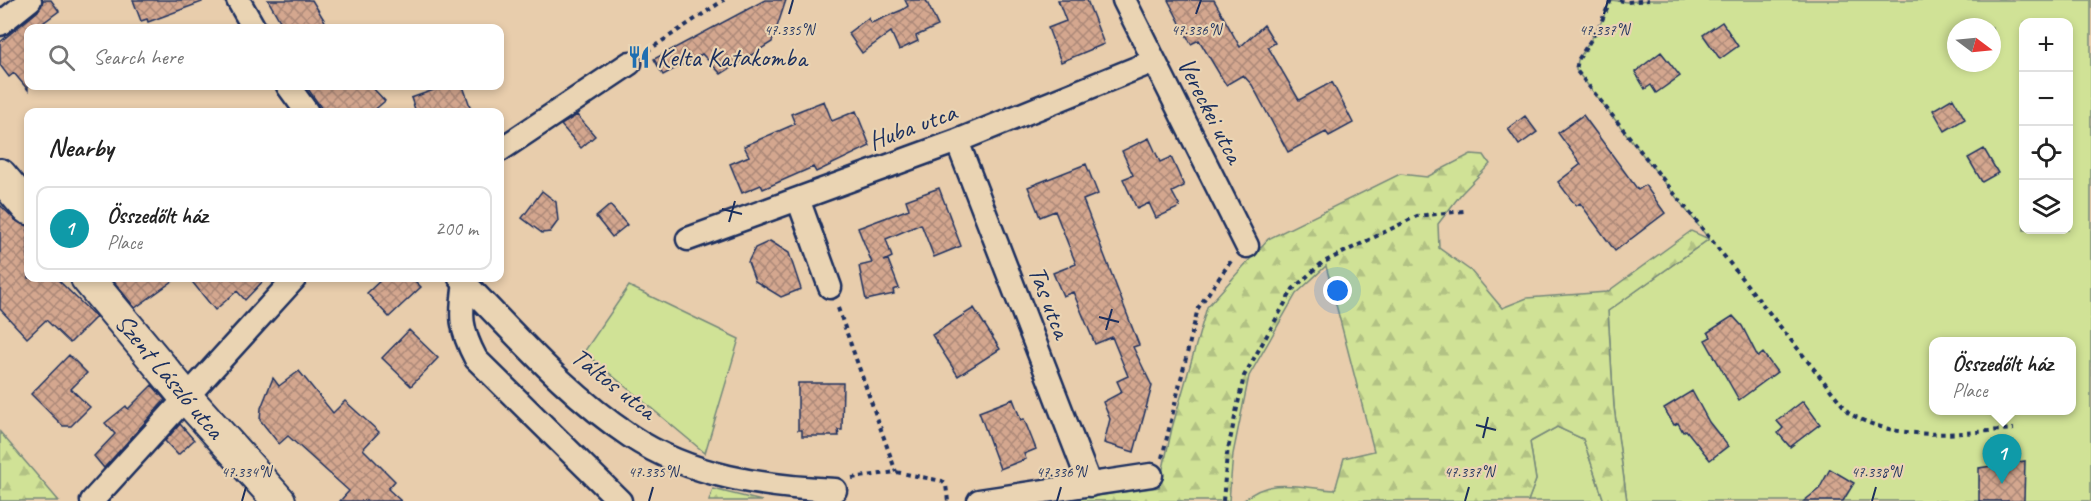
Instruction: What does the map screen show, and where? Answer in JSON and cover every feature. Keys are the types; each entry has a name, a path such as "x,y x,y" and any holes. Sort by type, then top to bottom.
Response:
{"street":[{"path":"2,18 30,0"},
{"path":"238,0 252,24"},
{"name":"Vereckei utca","path":"1124,0 1247,246"},
{"name":"Huba utca","path":"688,239 957,141 1155,61"},
{"path":"504,147 630,63"},
{"path":"291,90 304,108"},
{"name":"Tas utca","path":"957,141 1090,484"},
{"path":"0,175 24,203"},
{"path":"798,199 830,287"},
{"name":"Szent László utca","path":"90,282 185,396 279,501"},
{"path":"92,501 185,396 291,282"},
{"path":"463,282 461,308 464,336 476,359 620,501"},
{"name":"Táltos utca","path":"465,282 583,401 631,437 690,465 741,480 790,488 831,490"},
{"path":"979,501 1151,475"}],"path":[{"path":"630,63 724,0"},
{"path":"1611,0 1599,27 1578,60 1576,70 1849,413 1866,424 1883,429 1936,434 2014,429"},
{"path":"1619,0 1627,2 1649,0"},
{"path":"1223,501 1227,454 1244,376 1293,289 1322,263 1417,216 1464,211"},
{"path":"1151,475 1160,470 1198,309 1221,273 1247,246"},
{"path":"830,287 896,472"},
{"path":"831,490 830,481 896,472 942,481 946,485 948,501"}],"green space":[{"path":"1611,0 1627,2 1649,0 2091,0 2091,501 1627,501 1614,407 1608,311 1709,239 1576,70 1578,60 1599,27"},
{"path":"1471,154 1484,155 1490,164 1461,194 1438,224 1439,248 1471,271 1502,308 1527,298 1607,292 1691,231 1709,239 1608,311 1614,407 1627,501 1604,501 1583,439 1557,427 1530,442 1536,480 1528,501 1243,501 1253,493 1275,486 1335,490 1344,458 1374,451 1326,266 1296,294 1249,376 1233,454 1229,501 1061,501 1159,487 1172,428 1207,307 1268,239 1400,174 1427,177"},
{"path":"629,286 739,339 705,453 584,352"},
{"path":"1557,427 1583,439 1604,501 1528,501 1536,480 1530,442"},
{"path":"0,432 59,501 0,501"},
{"path":"713,489 762,501 709,501"}],"building":[{"path":"43,0 51,0 59,11 41,24 24,24 24,85 14,73 9,77 0,65 0,42 38,11"},
{"path":"133,0 202,0 202,2 148,22 147,19 141,21"},
{"path":"268,0 312,0 327,24 282,24"},
{"path":"765,0 786,0 772,42 721,74 702,54 663,75 654,59"},
{"path":"905,0 926,0 938,26 916,36 918,41 899,50 891,32 862,53 848,33 868,18 871,23 902,10 908,6"},
{"path":"1058,0 1087,0 1104,44 1061,62 1048,28 1066,21"},
{"path":"1168,0 1214,0 1240,47 1264,25 1275,43 1268,47 1299,100 1332,82 1353,123 1329,136 1326,132 1288,152 1252,85 1243,75 1226,85 1199,40 1191,44"},
{"path":"1722,22 1738,46 1720,59 1703,35"},
{"path":"1661,52 1680,76 1656,93 1651,85 1645,89 1635,72"},
{"path":"309,90 375,90 385,101 377,108 321,108"},
{"path":"434,90 464,90 471,108 415,108 411,98"},
{"path":"1953,98 1965,119 1945,131 1933,110"},
{"path":"824,101 832,121 856,111 870,146 816,172 813,167 763,189 761,185 742,193 730,164 749,156 744,146 795,124 791,114"},
{"path":"577,115 595,136 581,148 561,125"},
{"path":"1583,115 1638,190 1645,185 1665,213 1615,251 1580,203 1576,206 1558,182 1581,164 1558,133"},
{"path":"1525,116 1537,132 1519,145 1508,129"},
{"path":"1149,138 1160,162 1171,157 1184,186 1172,192 1180,207 1156,218 1149,203 1137,209 1123,179 1133,175 1122,151"},
{"path":"1984,149 1998,173 1982,182 1968,158"},
{"path":"1086,164 1098,194 1083,200 1139,345 1133,347 1152,386 1134,452 1104,443 1110,419 1103,402 1122,392 1117,381 1128,376 1112,337 1095,344 1073,292 1063,296 1053,273 1076,264 1055,211 1040,217 1028,187"},
{"path":"939,188 961,246 934,257 921,224 886,239 892,257 884,261 888,260 899,288 893,290 894,294 866,300 859,266 872,263 858,228 909,209 906,200"},
{"path":"542,191 556,202 558,221 550,232 542,233 522,218"},
{"path":"0,205 15,220 24,224 24,282 60,282 96,317 70,343 46,320 27,338 0,309"},
{"path":"610,205 627,225 612,237 596,217"},
{"path":"770,241 789,253 801,289 781,297 755,281 748,262 755,248"},
{"path":"114,282 171,282 135,308"},
{"path":"192,282 262,282 245,300 237,291 215,310"},
{"path":"379,282 416,282 421,287 389,317 367,293"},
{"path":"974,308 1000,349 958,376 932,335"},
{"path":"1733,316 1742,326 1758,357 1763,353 1777,372 1739,400 1705,340 1711,337 1708,332"},
{"path":"409,330 438,358 411,386 382,358"},
{"path":"69,355 87,373 71,389 90,407 71,426 63,426 31,394"},
{"path":"299,371 333,413 345,401 379,432 363,449 395,481 388,489 401,501 340,501 349,491 288,436 279,444 260,420 261,408 273,378 279,386"},
{"path":"798,383 843,383 842,430 838,430 839,436 802,436 802,430 798,430"},
{"path":"152,385 165,400 104,468 94,456 115,434 105,423 126,406 128,409"},
{"path":"1692,391 1709,422 1728,446 1710,460 1686,430 1683,432 1678,423 1674,425 1664,408"},
{"path":"1013,399 1036,449 1024,454 1026,459 1000,469 979,412"},
{"path":"1803,401 1820,424 1790,447 1778,433 1783,428 1777,421"},
{"path":"180,424 194,440 178,455 165,441"},
{"path":"2025,461 2024,501 1979,501 1979,468"},
{"path":"1830,469 1854,483 1843,501 1804,501 1819,489"}],"place":[{"name":"Kelta Katakomba","path":"639,57"},
{"name":"Összedőlt ház","path":"2002,484"}]}
